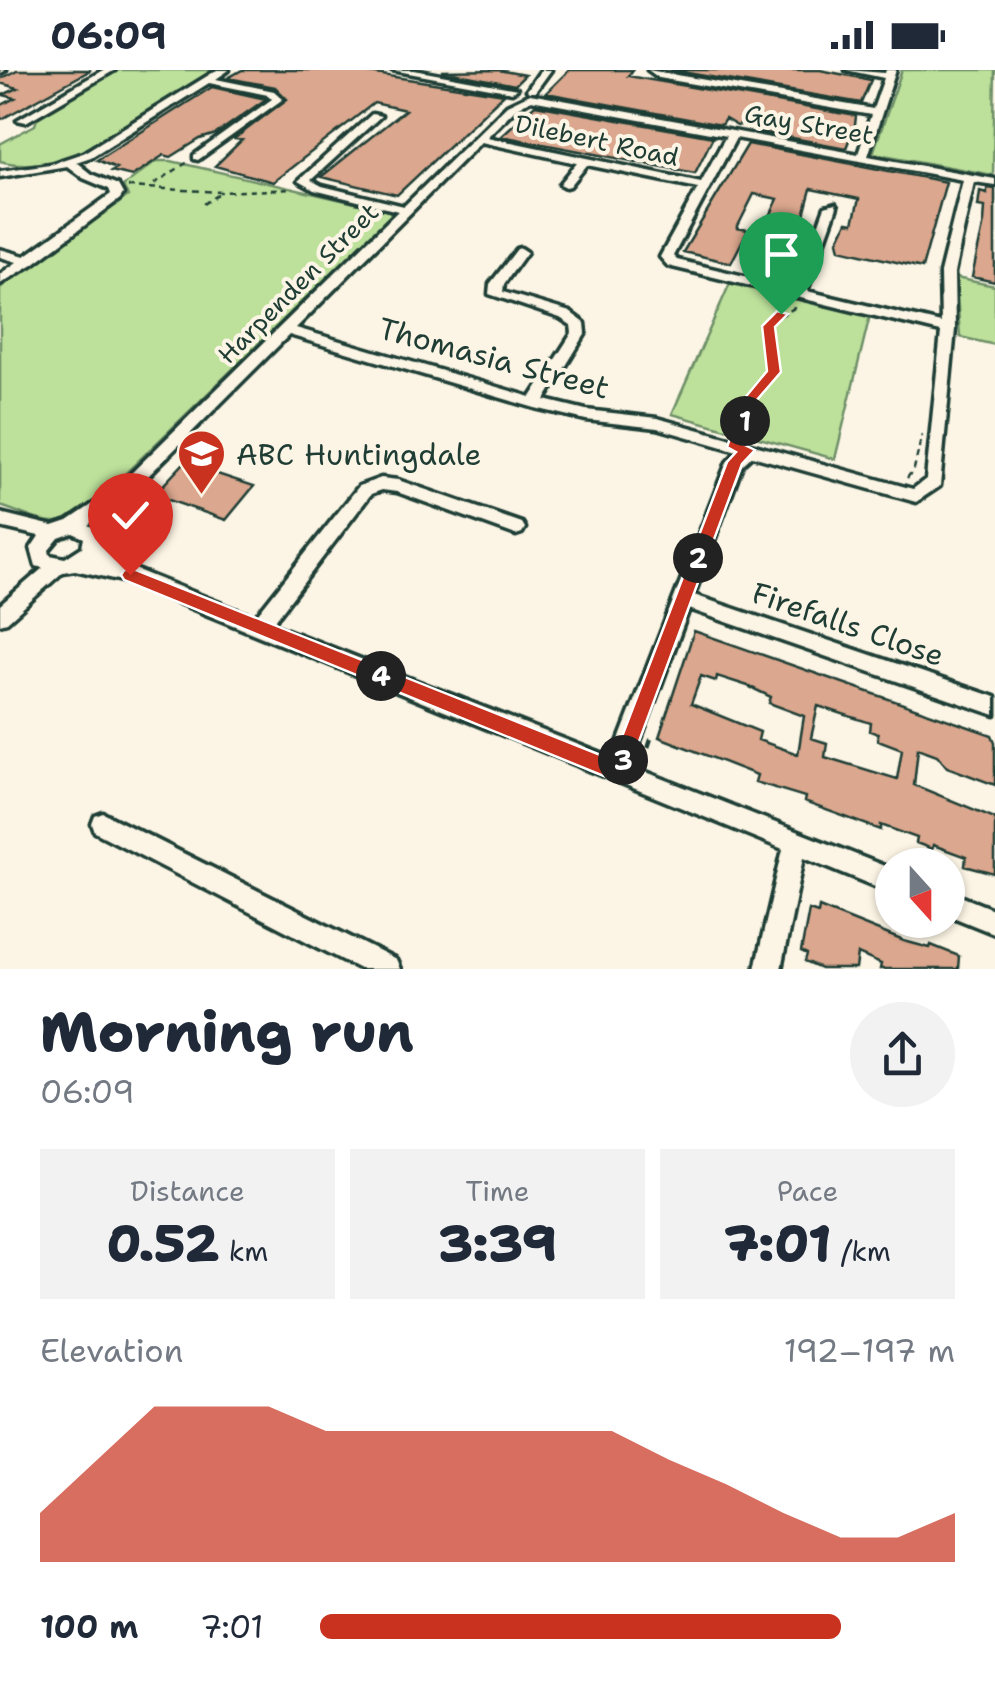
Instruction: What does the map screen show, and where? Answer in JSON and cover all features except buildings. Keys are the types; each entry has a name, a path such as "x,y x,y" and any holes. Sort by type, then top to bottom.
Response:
{"street":[{"path":"22,120 110,70"},
{"path":"0,174 69,162 224,70"},
{"name":"Gay Street","path":"397,70 995,182"},
{"name":"Harpenden Street","path":"3,614 74,526 120,494 546,70"},
{"path":"652,70 658,75 876,112"},
{"path":"851,70 890,73 863,155"},
{"path":"198,156 278,99 271,93 208,80"},
{"path":"376,116 305,176 304,181 407,210"},
{"path":"733,133 666,256 673,263 948,328 947,273 969,178"},
{"name":"Dilebert Road","path":"480,139 704,186"},
{"path":"566,184 584,161"},
{"path":"0,280 114,199 116,189 87,176 69,162"},
{"path":"800,292 831,207"},
{"path":"521,252 496,284 496,294 565,314 578,323 579,333 535,402"},
{"path":"0,253 28,261"},
{"name":"Thomasia Street","path":"286,330 535,402 586,414 657,423 916,496 934,482 948,328"},
{"path":"618,772 741,449"},
{"path":"259,626 365,490 381,484 398,486 516,528"},
{"name":"Harpenden Street","path":"54,555 91,551 94,538 120,494"},
{"path":"0,520 20,528 54,555 130,575 875,874"},
{"path":"74,526 94,538 130,575"},
{"name":"Firefalls Close","path":"682,599 995,706"},
{"path":"103,824 387,969"},
{"path":"768,969 796,842"},
{"path":"965,910 995,922"}],"path":[{"path":"153,186 198,156"},
{"path":"116,189 153,186 222,192 309,185"},
{"path":"157,195 162,188"},
{"path":"204,204 222,192"},
{"path":"741,449 750,400 774,372 770,322 798,304 800,292"},
{"path":"900,480 912,476 922,432"}],"green space":[{"path":"113,70 218,70 142,120 85,151 28,164 0,161 0,144 35,125 40,110"},
{"path":"902,70 995,70 993,175 873,153"},
{"path":"156,161 171,161 390,211 391,215 93,505 57,522 0,506 0,288 128,196 123,186"},
{"path":"956,278 995,286 995,345 960,337"},
{"path":"730,283 870,315 835,459 672,414"}],"place":[{"name":"ABC Huntingdale","path":"201,496"}],"route":[{"path":"130,575 618,772 735,462 747,450 734,447 746,419 747,405 774,372 768,326 781,314"}]}
